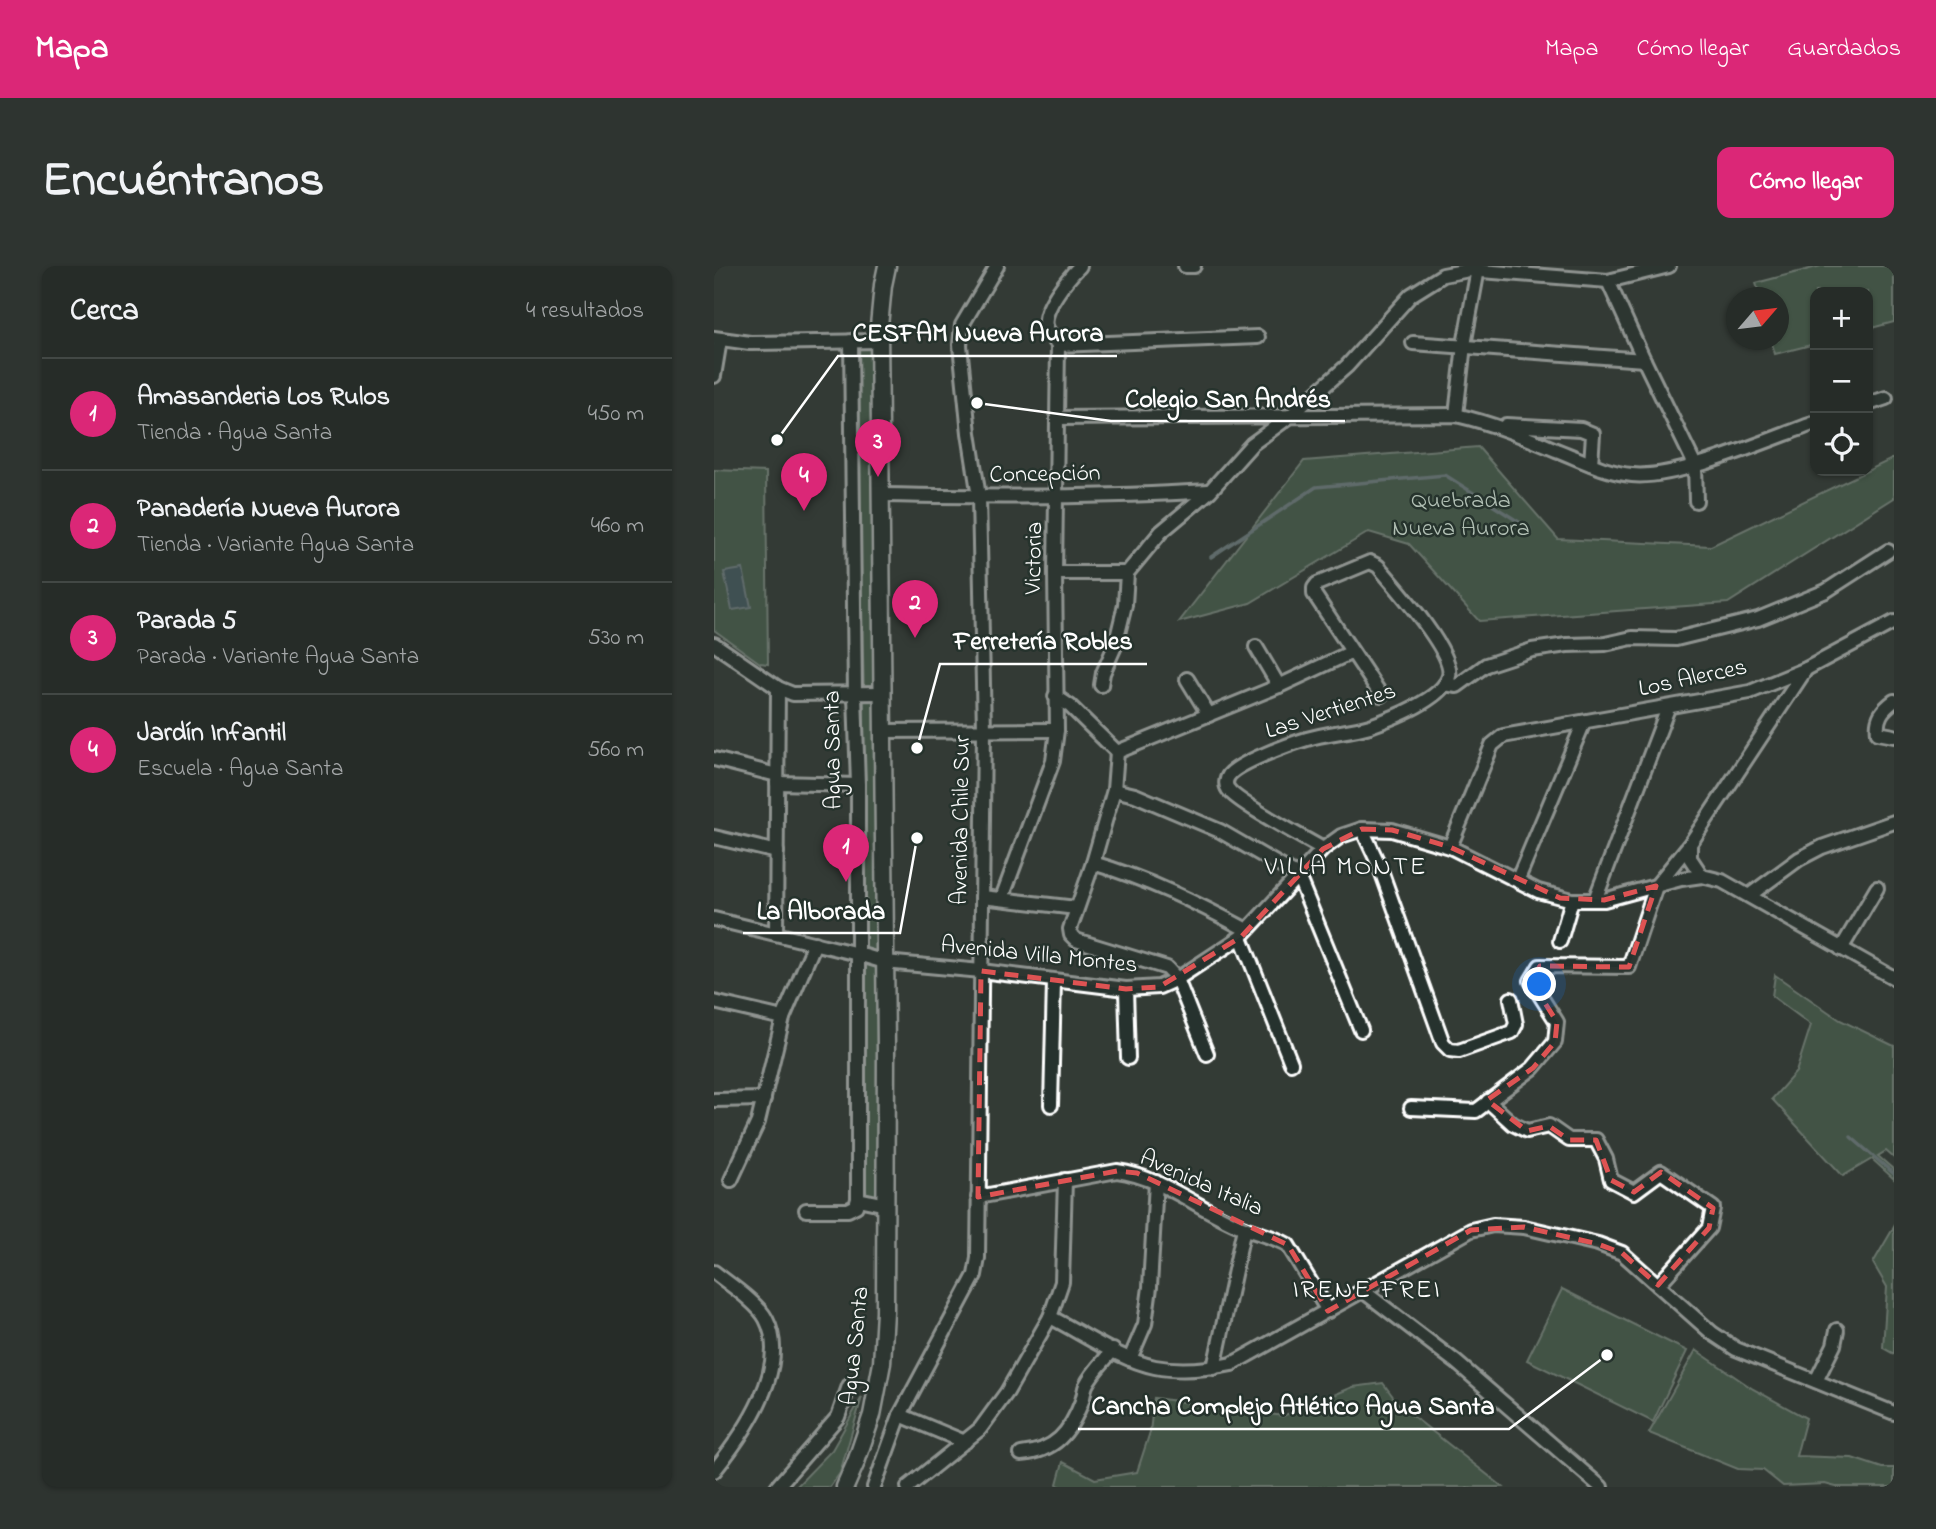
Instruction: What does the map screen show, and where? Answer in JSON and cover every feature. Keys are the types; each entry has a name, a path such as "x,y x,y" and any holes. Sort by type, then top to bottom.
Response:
{"main road":[{"name":"Agua Santa","path":"846,1487 872,1415 882,1363 885,1312 885,962 879,341 887,266"}],"street":[{"name":"Avenida Chile Sur","path":"874,1487 900,1415 975,1275 978,1258 984,730 979,497 960,345 961,325 997,266"},
{"path":"1060,266 1070,276"},
{"name":"Victoria","path":"1002,898 1053,761 1057,730 1055,573 1058,345 1046,327 1046,318 1049,308 1070,276 1080,266"},
{"path":"1185,266 1194,266"},
{"path":"1578,266 1585,281"},
{"path":"1101,685 1103,673 1115,646 1125,605 1128,573 1161,532 1210,491 1252,444 1289,417 1347,366 1411,295 1443,275 1478,269 1585,281 1608,281 1669,266"},
{"path":"1456,415 1464,345 1478,269"},
{"path":"1608,281 1695,465 1696,501"},
{"path":"1058,345 1258,337"},
{"path":"714,376 717,339 750,343 879,341"},
{"name":"Agua Santa","path":"851,341 858,785 858,1199"},
{"path":"1413,343 1644,360"},
{"path":"1873,402 1886,398"},
{"path":"1057,418 1456,415 1494,424 1591,464 1632,476 1664,473 1695,465 1810,425"},
{"path":"1494,424 1581,429 1593,434 1591,464"},
{"name":"Concepción","path":"881,495 1151,495 1210,491"},
{"path":"1381,695 1314,594 1317,584 1360,564 1370,562 1378,566 1432,634 1449,664 1450,675 1445,684 1457,686 1486,664 1532,650 1567,645 1605,644 1632,638 1676,639 1758,619 1826,591 1888,551"},
{"path":"1055,573 1128,573"},
{"name":"Los Alerces","path":"1450,847 1492,746 1503,736 1739,695 1806,670 1894,622"},
{"path":"714,644 778,688 793,694 882,693"},
{"path":"1256,647 1279,686"},
{"path":"1117,752 1279,686 1352,652"},
{"path":"1411,1108 1476,1111 1533,1068 1555,1042 1557,1022 1531,981 1541,966 1629,967 1656,886 1690,844 1806,670"},
{"path":"1187,679 1209,715"},
{"name":"Las Vertientes","path":"1323,849 1229,791 1226,783 1228,775 1275,751 1308,739 1368,726 1395,716 1434,695 1445,684"},
{"path":"776,933 778,688"},
{"path":"1055,696 1070,706 1117,752"},
{"path":"1894,701 1879,715 1876,722 1878,733 1894,736"},
{"path":"1595,900 1668,708"},
{"path":"1518,879 1584,722"},
{"path":"882,731 1057,730"},
{"path":"1117,752 1114,790 1070,935 1076,940 1167,968 1177,979 1207,1054"},
{"path":"714,759 777,779 858,785"},
{"path":"1114,790 1135,795 1220,831 1298,876 1360,1030"},
{"path":"1750,895 1799,859 1822,846 1894,822"},
{"path":"1362,829 1384,877 1443,1043 1450,1050 1459,1051 1512,1032 1516,1024 1511,999"},
{"name":"Avenida Villa Montes","path":"714,919 885,962 1125,989 1159,987 1177,979 1244,934 1323,849 1341,836 1362,829 1392,830 1450,847 1538,891 1573,900 1595,900 1702,876"},
{"path":"714,838 777,852"},
{"path":"1690,844 1690,858 1702,876 1722,881 1750,895 1894,978"},
{"path":"1093,863 1169,890 1244,934 1291,1063"},
{"path":"1841,949 1877,888"},
{"path":"982,897 1076,908"},
{"path":"1560,942 1573,900"},
{"path":"731,1180 754,1133 783,1018 815,943"},
{"path":"1051,1105 1054,982"},
{"path":"1125,989 1128,1058"},
{"path":"715,1005 783,1018"},
{"path":"714,1100 764,1099"},
{"path":"1488,1101 1513,1124 1527,1132 1549,1126 1569,1140 1596,1140 1606,1159 1611,1180 1634,1192 1661,1172 1713,1208 1709,1228 1658,1285"},
{"name":"Avenida Italia","path":"978,1197 1117,1171 1137,1173 1203,1209 1288,1245 1328,1311"},
{"path":"908,1487 980,1429 1007,1392 1050,1317 1062,1282 1065,1180"},
{"path":"1130,1359 1145,1324 1150,1287 1156,1182"},
{"path":"806,1210 848,1210 856,1206 858,1199 886,1205"},
{"path":"1050,1317 1130,1359 1154,1367 1214,1368 1232,1364 1471,1230 1493,1225 1524,1227 1598,1244 1622,1253 1712,1333 1735,1349 1894,1413"},
{"path":"1214,1368 1244,1228"},
{"path":"714,1272 766,1318 774,1352 761,1398 737,1441 714,1471"},
{"path":"1363,1291 1456,1362 1601,1487"},
{"path":"1816,1381 1835,1345 1837,1330"},
{"path":"1021,1454 1047,1448 1065,1433 1090,1379 1113,1350"},
{"path":"777,1487 838,1418 849,1386"},
{"path":"900,1415 965,1442"}],"highlighted area":[{"path":"1362,829 1392,830 1450,847 1560,898 1604,900 1656,886 1629,967 1540,966 1531,981 1557,1022 1555,1042 1533,1068 1487,1100 1527,1131 1549,1126 1569,1140 1596,1140 1611,1180 1634,1192 1661,1172 1713,1208 1709,1228 1658,1285 1622,1253 1598,1244 1524,1227 1471,1230 1328,1311 1288,1245 1137,1173 1117,1171 978,1197 981,971 1126,989 1159,987 1241,937 1323,849"}],"green space":[{"path":"1821,266 1894,266 1894,322 1873,328 1873,287 1810,287 1810,345 1775,354 1774,350 1789,350 1789,287 1757,287 1756,283"},
{"path":"856,345 876,345 887,1208 865,1200 864,699"},
{"name":"Quebrada Nueva Aurora","path":"1478,447 1558,539 1711,546 1857,476 1873,476 1873,468 1894,458 1894,498 1728,603 1479,621 1409,544 1369,532 1250,603 1179,622 1304,461"},
{"path":"714,470 766,472 768,664 760,663 714,630"},
{"path":"1775,975 1840,1020 1894,1046 1894,1158 1886,1151 1878,1156 1894,1170 1894,1179 1872,1159 1843,1176 1772,1099 1796,1072 1811,1025 1772,996"},
{"path":"1894,1227 1894,1354 1883,1348 1887,1287 1873,1263"},
{"path":"1562,1289 1687,1351 1653,1422 1527,1360"},
{"path":"1696,1350 1753,1389 1806,1418 1796,1456 1852,1458 1882,1468 1894,1468 1894,1487 1836,1487 1825,1484 1783,1486 1763,1470 1738,1469 1649,1433"},
{"path":"1383,1383 1400,1406 1503,1487 1060,1487 1057,1484 1063,1462 1095,1479 1137,1472 1150,1432 1154,1398 1283,1416 1353,1387"},
{"path":"862,1397 840,1473 830,1487 796,1487 832,1450"}],"water":[{"path":"743,569 751,607 732,610 724,572"}],"waterway":[{"path":"1211,557 1316,487 1445,475 1530,529"},
{"path":"1851,1137 1894,1174"}],"place":[{"name":"Colegio San Andrés","path":"977,403"},
{"name":"CESFAM Nueva Aurora","path":"777,440"},
{"name":"Parada 5","path":"878,477"},
{"name":"Jardín Infantil","path":"804,511"},
{"name":"Panadería Nueva Aurora","path":"915,638"},
{"name":"Ferretería Robles","path":"917,748"},
{"name":"La Alborada","path":"917,838"},
{"name":"Amasanderia Los Rulos","path":"846,882"},
{"name":"Cancha Complejo Atlético Agua Santa","path":"1607,1355"}],"district":[{"name":"VILLA MONTE","path":"1346,868"},
{"name":"IRENE FREI","path":"1367,1291"}]}
